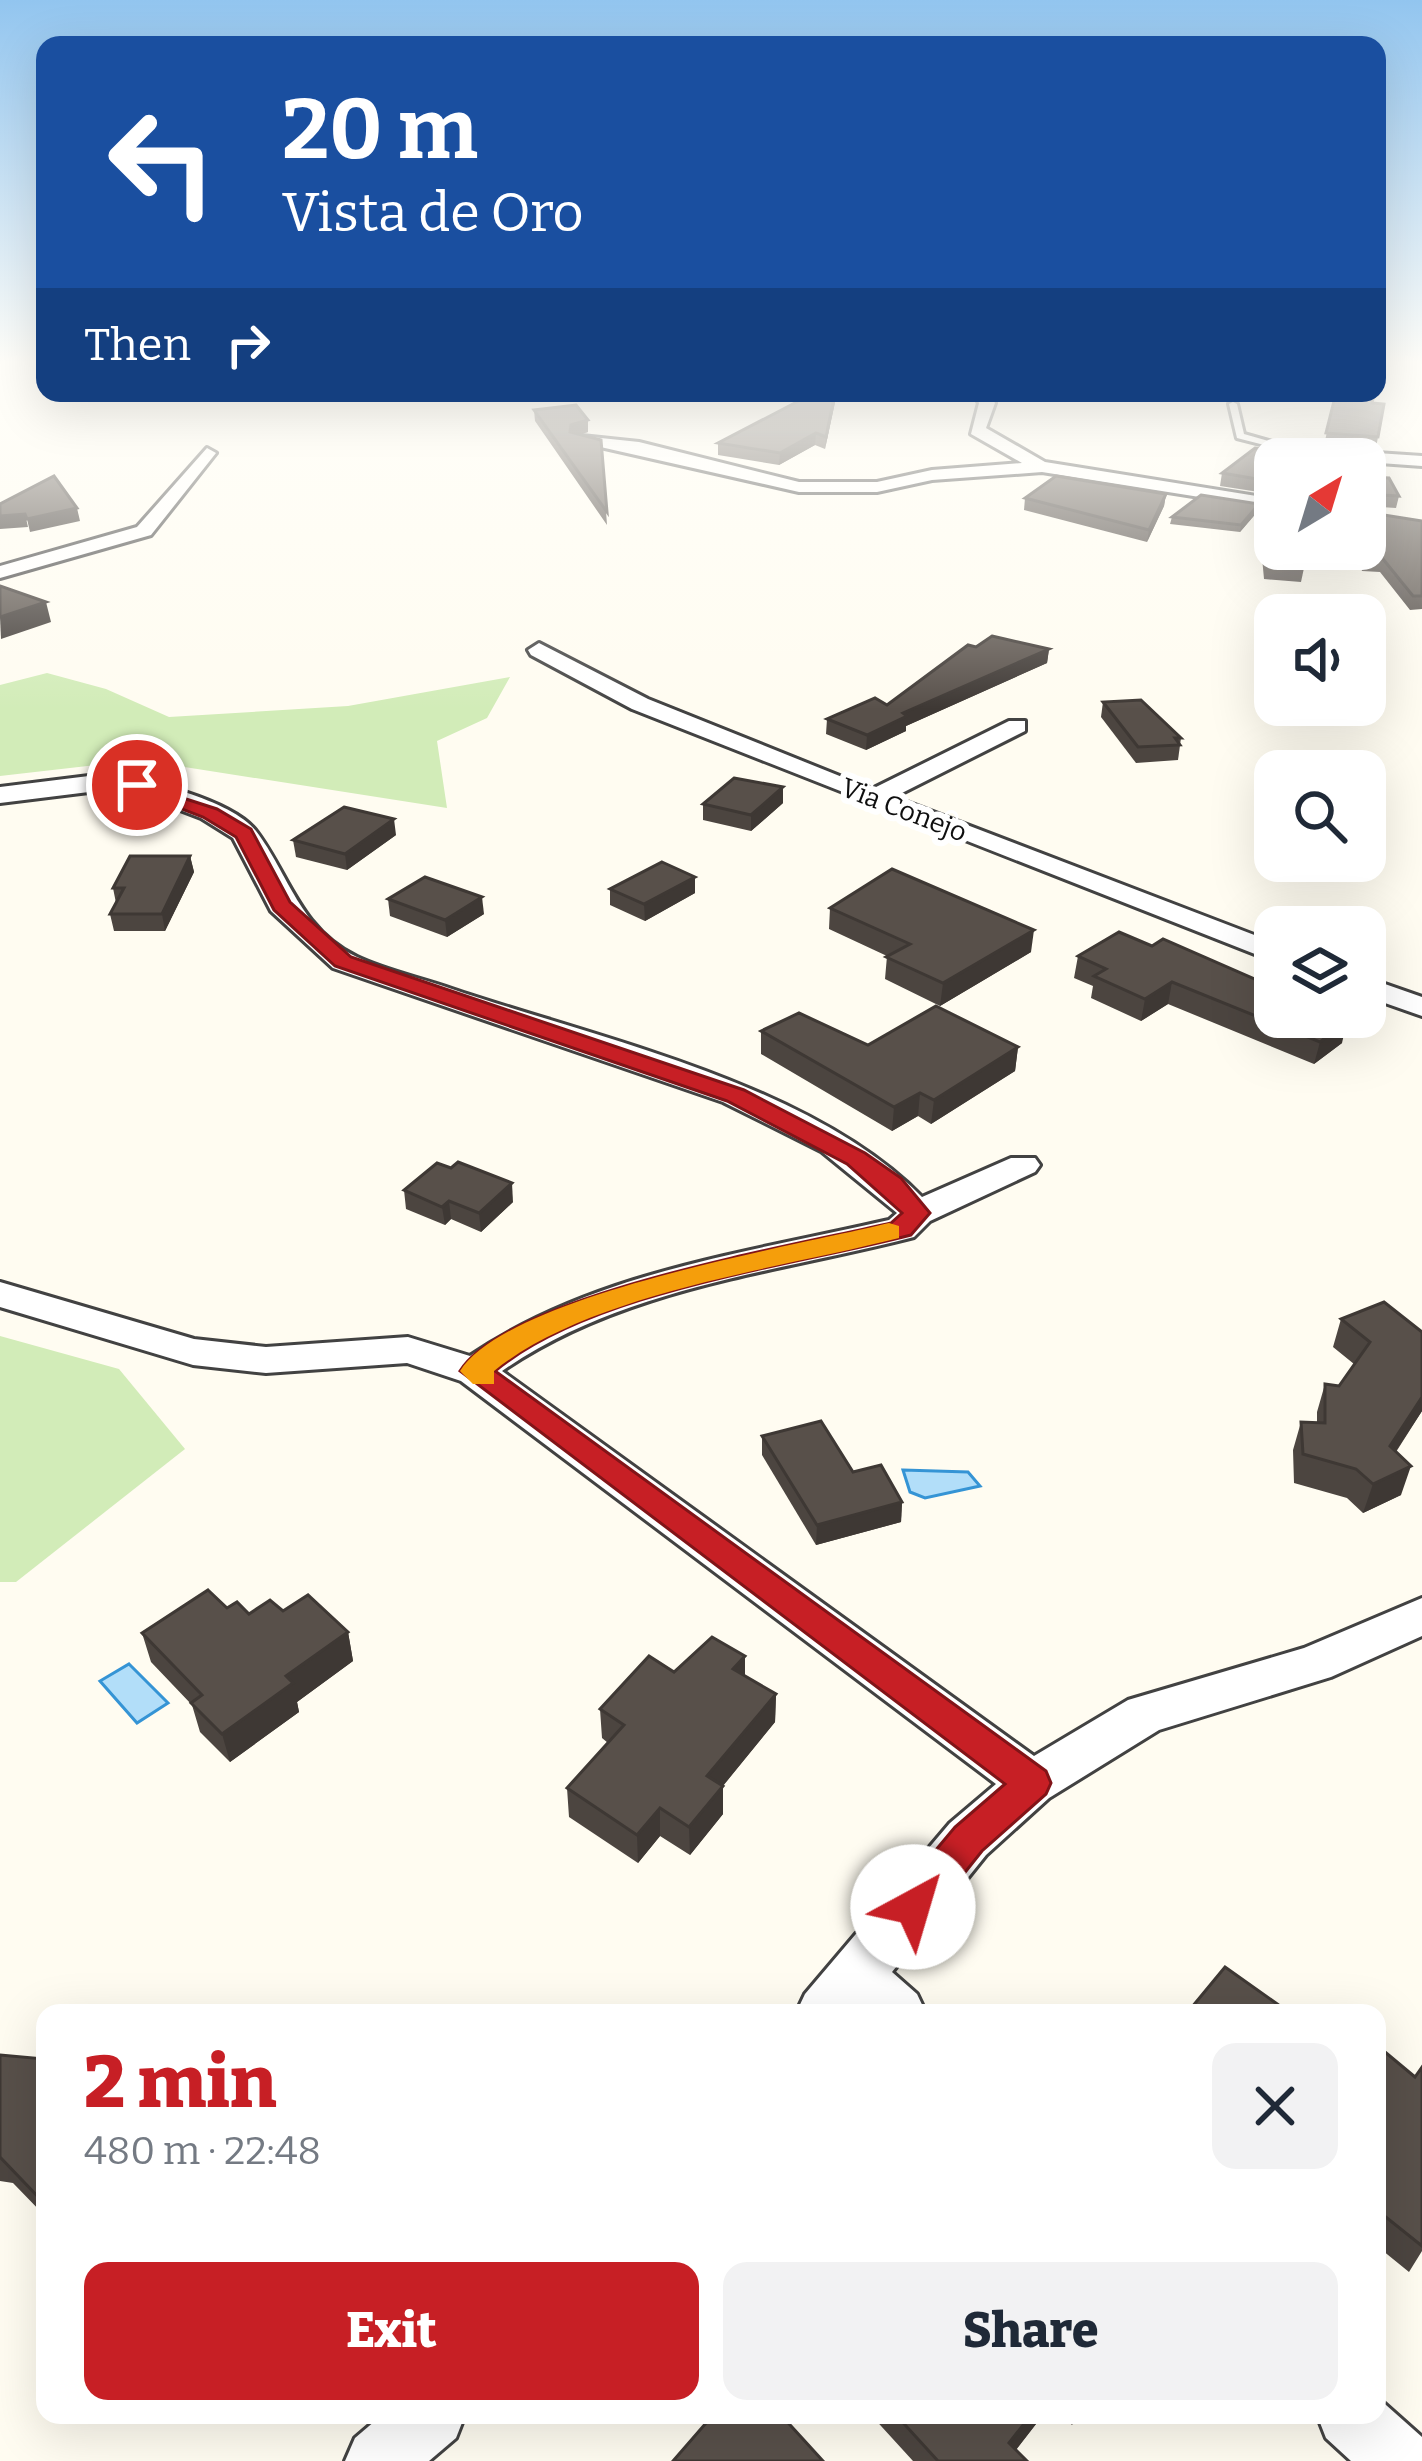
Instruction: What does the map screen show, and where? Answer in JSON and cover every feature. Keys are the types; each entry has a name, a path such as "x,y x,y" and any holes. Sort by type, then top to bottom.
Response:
{"street":[{"path":"0,572 144,531 186,479"},
{"path":"766,479 799,487 877,488 919,479"},
{"path":"1117,479 1254,501"},
{"name":"Via Conejo","path":"539,650 640,704 1254,945"},
{"path":"873,798 1017,726"},
{"path":"0,795 104,782 137,785 210,813 244,833 281,905 343,962 755,1104 856,1158 892,1184 917,1213"},
{"path":"1386,994 1422,1007"},
{"path":"475,1371 512,1341 611,1300 901,1229 917,1213 1023,1165"},
{"path":"0,1294 193,1352 266,1360 408,1350 475,1371 1032,1783"},
{"path":"871,2004 841,1994 968,1839 1032,1783 1145,1714 1315,1664 1422,1616"},
{"path":"378,2461 423,2424"},
{"path":"1359,2424 1400,2461"}],"green space":[{"path":"47,673 106,689 169,717 348,706 510,677 487,718 437,741 447,808 140,760 0,776 0,685"},
{"path":"0,1336 119,1369 185,1449 16,1582 0,1582"}],"water":[{"path":"903,1470 968,1472 980,1486 925,1498 910,1492"},
{"path":"129,1664 168,1703 137,1723 100,1681"}],"building":[{"path":"56,479 77,508 27,519 25,514 0,516 0,504"},
{"path":"583,479 604,479 607,512"},
{"path":"1052,479 1166,494 1149,530 1025,498"},
{"path":"1386,479 1389,479 1399,496 1386,495"},
{"path":"1201,495 1254,503 1241,525 1172,517"},
{"path":"1386,515 1422,521 1422,596 1413,596 1386,563"},
{"path":"0,586 46,602 0,617"},
{"path":"992,636 1049,649 903,713 907,716 867,735 827,719 875,698 887,705 968,645 976,647"},
{"path":"1141,700 1181,738 1175,738 1180,745 1138,747 1103,702"},
{"path":"734,778 783,787 751,815 703,804"},
{"path":"344,807 394,819 345,854 293,840"},
{"path":"130,856 190,856 162,914 110,914 124,888 113,888"},
{"path":"662,862 695,877 644,904 610,889"},
{"path":"892,869 1034,930 943,983 886,957 910,944 830,908"},
{"path":"425,877 482,897 445,920 388,899"},
{"path":"1119,932 1152,946 1163,939 1254,979 1254,1015 1172,982 1145,999 1094,976 1106,969 1078,956"},
{"path":"936,1006 1018,1047 934,1100 920,1093 894,1107 761,1031 799,1013 868,1045"},
{"path":"458,1162 512,1183 479,1213 449,1201 442,1207 404,1190 437,1163 451,1168"},
{"path":"1384,1302 1422,1332 1422,1397 1390,1446 1411,1466 1373,1484 1356,1469 1303,1454 1301,1422 1325,1423 1325,1384 1339,1386 1370,1342 1341,1319"},
{"path":"821,1421 853,1472 881,1465 902,1502 817,1525 762,1436"},
{"path":"208,1590 227,1608 237,1602 249,1614 270,1600 283,1611 308,1595 348,1632 286,1676 293,1683 222,1734 191,1703 202,1695 142,1633"},
{"path":"712,1637 745,1656 733,1669 776,1694 707,1776 723,1786 689,1827 660,1808 637,1835 567,1788 624,1725 600,1709 649,1656 674,1672"},
{"path":"1225,1967 1277,2004 1194,2004"},
{"path":"1386,2053 1415,2077 1422,2067 1422,2246 1386,2217"},
{"path":"0,2055 36,2058 36,2195 0,2157"},
{"path":"705,2424 789,2424 823,2461 673,2461"},
{"path":"904,2424 1024,2424 1009,2443 1027,2461 938,2461"}],"slow traffic":[{"path":"483,1377 475,1371 512,1341 611,1300 889,1232"}],"route":[{"path":"137,785 210,813 244,833 281,905 343,962 735,1095 794,1121 856,1158 892,1184 917,1213 901,1229 611,1300 512,1341 475,1371 1032,1783 968,1839 913,1907"}]}
